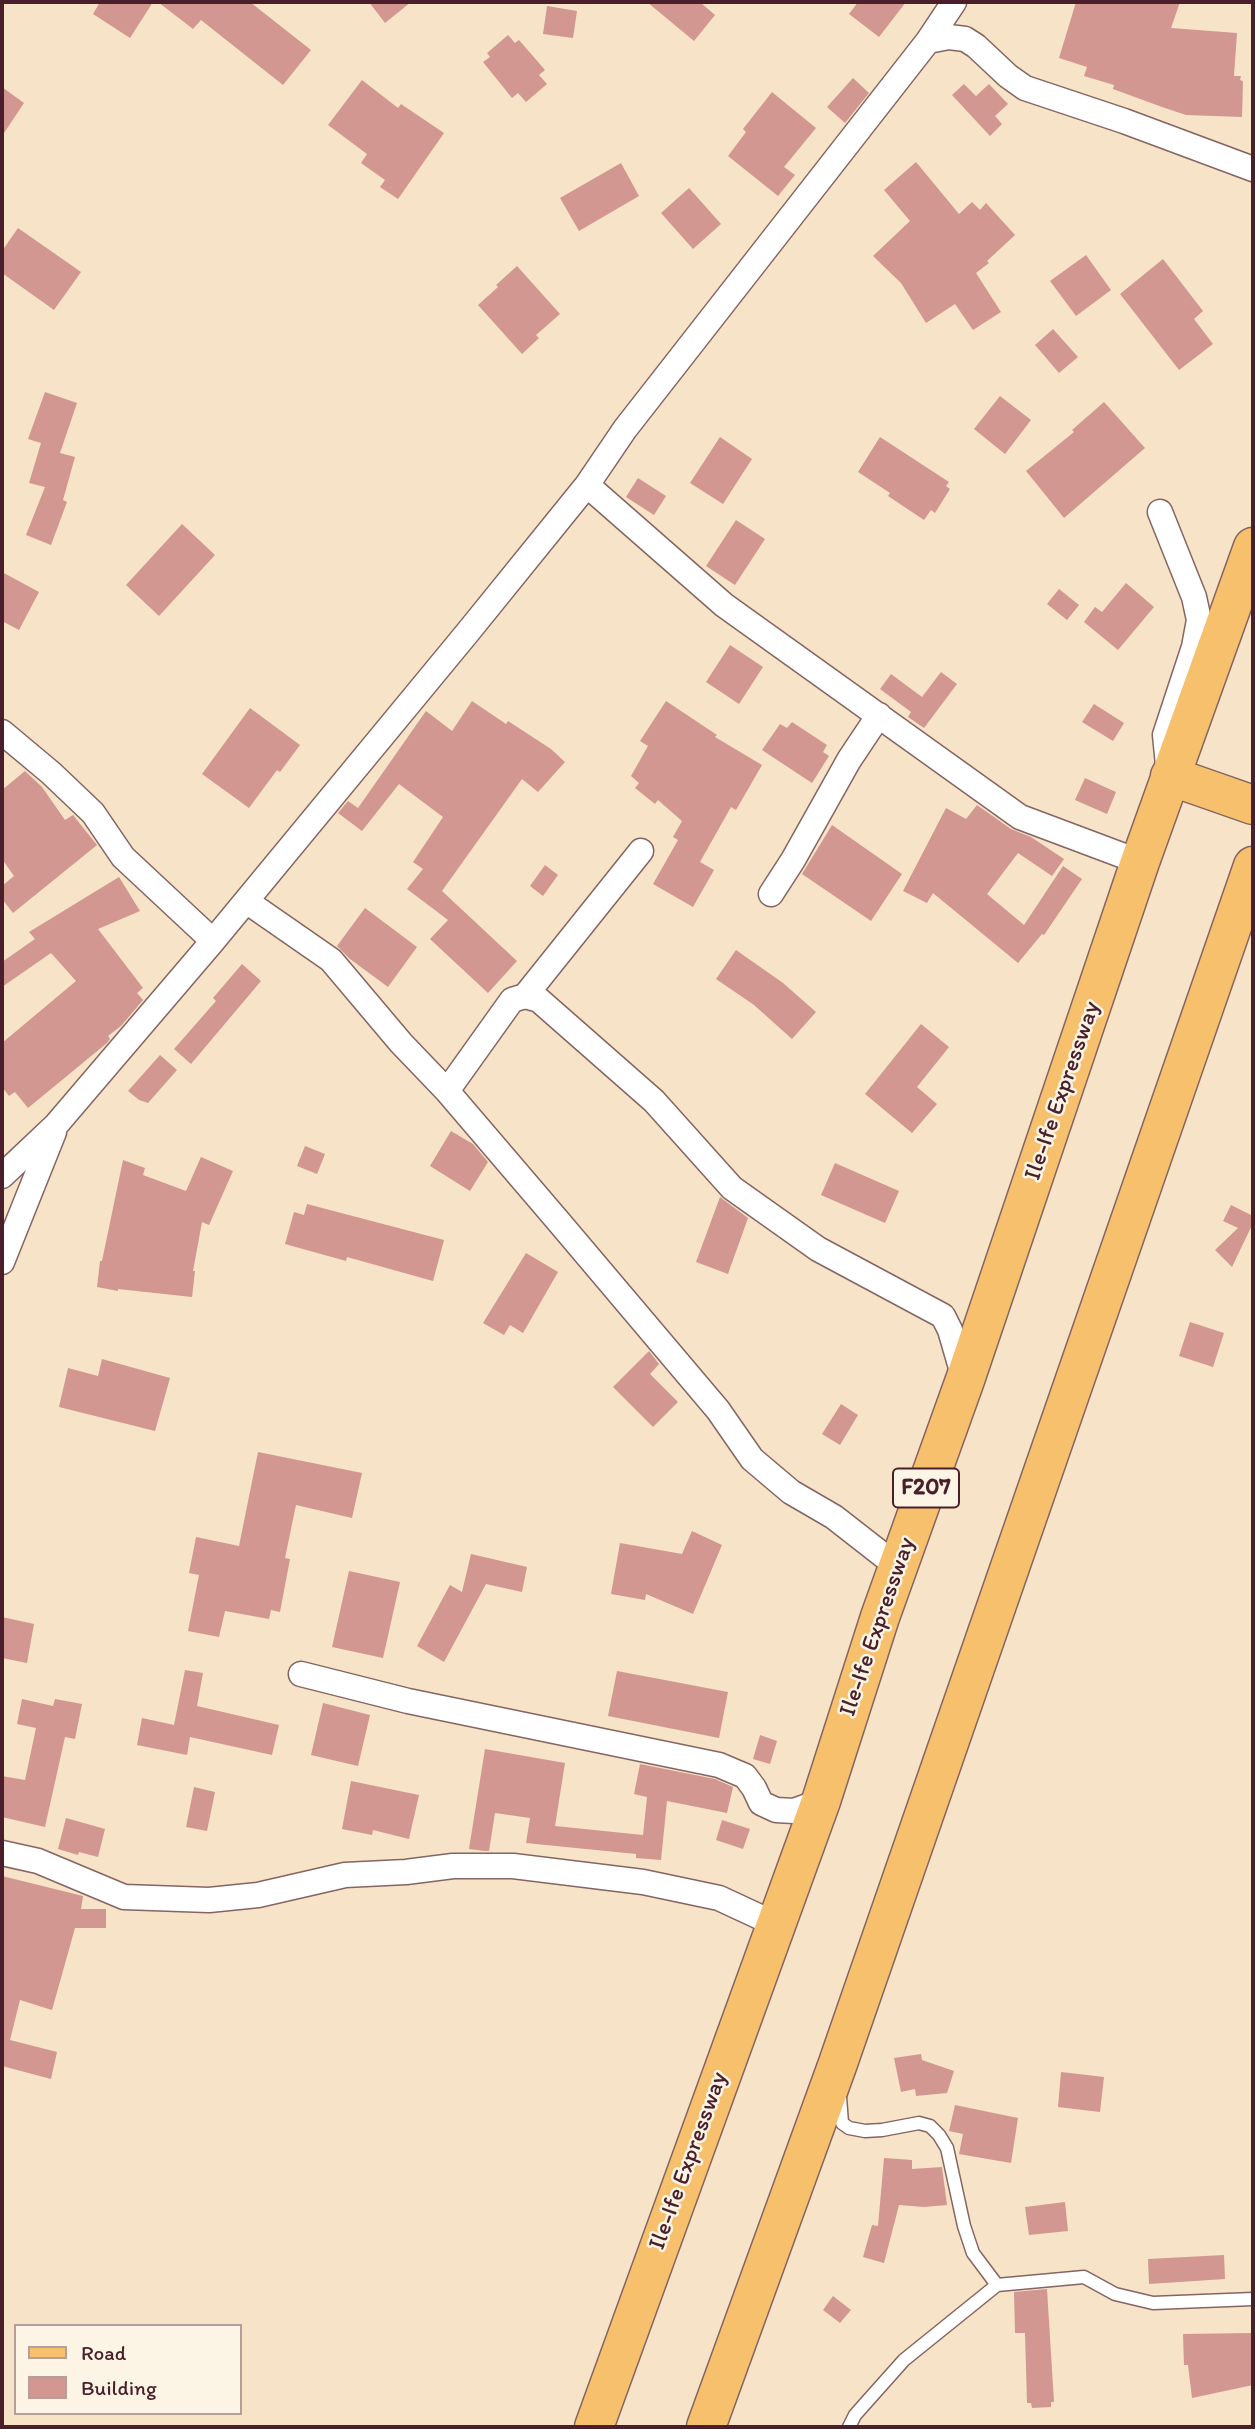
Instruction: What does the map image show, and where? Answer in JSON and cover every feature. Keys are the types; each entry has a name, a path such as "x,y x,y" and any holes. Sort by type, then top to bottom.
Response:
{"main road":[{"name":"Ile-Ife Expressway","path":"594,2427 821,1801 898,1567 965,1380 1140,862 1253,547"},
{"path":"1170,776 1253,805"},
{"path":"706,2427 837,2066 1253,866"}],"street":[{"path":"2,1176 56,1125 379,742 587,485 625,429 928,41 954,2"},
{"path":"928,41 949,37 965,40 976,46 1007,76 1025,88 1253,169"},
{"path":"587,485 724,605 1020,817 1140,862"},
{"path":"1160,512 1194,597 1199,620 1194,647 1165,735 1170,776"},
{"path":"771,894 849,760 879,715"},
{"path":"2,732 93,813 122,857 213,941"},
{"path":"525,996 640,851"},
{"path":"246,901 331,960 401,1043 447,1091 718,1410 752,1459 790,1492 834,1517 898,1567"},
{"path":"447,1091 512,1000 525,996 539,1000 654,1101 732,1188 818,1249 943,1316 965,1380"},
{"path":"2,1262 56,1125"},
{"path":"301,1674 408,1701 719,1765 745,1776 761,1803 776,1810 794,1811 821,1801"},
{"path":"2,1853 38,1861 124,1897 209,1900 258,1895 345,1875 453,1866 513,1866 643,1882 719,1898 775,1924"}],"lane":[{"path":"837,2066 842,2123 849,2128 883,2130 919,2123 930,2126 939,2135 947,2148 964,2226 973,2253 996,2285"},
{"path":"849,2427 855,2415 904,2360 996,2285 1084,2277 1115,2294 1153,2303 1253,2299"}],"building":[{"path":"100,2 153,2 130,38 93,14"},
{"path":"158,2 250,2 311,50 283,85 201,20 193,29"},
{"path":"369,2 411,2 385,23"},
{"path":"647,2 700,2 715,15 694,41"},
{"path":"858,2 906,2 879,37 849,14"},
{"path":"1076,2 1180,2 1171,28 1237,33 1234,76 1241,76 1240,80 1243,81 1242,117 1186,115 1113,89 1114,85 1084,76 1087,67 1059,58"},
{"path":"547,6 577,11 573,38 543,34"},
{"path":"508,35 515,43 519,40 545,70 539,75 547,84 526,102 518,93 512,98 483,62 490,57 487,53"},
{"path":"853,78 869,93 845,123 827,107"},
{"path":"362,80 398,108 401,104 444,133 398,199 380,187 385,180 361,163 367,154 328,125"},
{"path":"964,84 976,96 989,84 1008,104 995,116 1002,124 990,136 952,95"},
{"path":"2,87 24,103 2,136"},
{"path":"772,92 816,128 784,167 795,175 778,196 728,156 746,132 743,129"},
{"path":"916,162 959,214 972,202 980,210 986,203 1015,235 976,273 1001,312 973,330 955,304 926,323 901,283 873,256 910,221 884,190"},
{"path":"621,163 639,196 579,231 560,198"},
{"path":"689,188 721,224 693,249 661,213"},
{"path":"18,228 81,272 54,310 2,273 2,251"},
{"path":"1086,255 1111,290 1076,316 1050,281"},
{"path":"1163,259 1203,311 1194,319 1213,344 1179,370 1120,294"},
{"path":"517,266 560,314 536,335 539,338 522,354 478,305"},
{"path":"1053,329 1078,357 1059,373 1035,345"},
{"path":"45,392 77,403 60,453 75,457 63,500 67,502 51,545 26,535 45,487 29,483 41,443 28,439"},
{"path":"1000,396 1031,420 1005,454 974,429"},
{"path":"1104,402 1145,448 1064,518 1026,471 1074,432 1072,430"},
{"path":"720,437 752,459 723,504 690,483"},
{"path":"880,437 949,482 946,486 950,489 935,513 931,510 924,520 858,472"},
{"path":"638,478 666,496 654,515 626,497"},
{"path":"736,520 765,539 735,585 706,566"},
{"path":"182,524 215,555 159,616 126,585"},
{"path":"2,572 39,592 19,630 2,621"},
{"path":"1126,583 1154,607 1118,650 1084,622 1095,607 1102,612"},
{"path":"1059,589 1079,605 1067,620 1047,604"},
{"path":"730,645 763,667 739,704 706,682"},
{"path":"941,672 957,684 924,728 908,717 911,712 880,689 891,674 922,697"},
{"path":"472,701 551,749 565,762 538,792 522,779 442,891 517,961 488,993 430,939 448,920 407,889 423,869 413,862 443,817 399,784 362,831 338,813 348,801 358,808 426,711 452,731"},
{"path":"666,701 717,735 715,737 762,765 736,810 731,807 700,862 714,870 693,907 653,884 678,840 673,837 682,821 658,800 655,804 635,788 639,783 631,776 648,746 640,741"},
{"path":"1094,704 1124,723 1113,741 1082,722"},
{"path":"250,708 300,745 280,772 277,770 249,808 202,774"},
{"path":"792,722 827,745 823,752 829,756 812,783 762,750 780,724 787,728"},
{"path":"25,771 42,787 65,820 73,815 97,845 13,913 2,899 2,886 14,876 2,859 2,790"},
{"path":"1085,778 1116,792 1107,814 1075,800"},
{"path":"977,805 1011,829 1031,837 1064,859 1052,876 1018,853 987,894 1024,925 1063,866 1082,879 1044,935 1042,934 1018,963 933,893 927,903 903,891 946,808 966,819"},
{"path":"832,825 902,874 871,921 802,874"},
{"path":"545,865 558,875 543,896 530,886"},
{"path":"119,877 140,911 98,929 143,988 137,993 143,1000 121,1026 108,1036 110,1039 107,1043 28,1108 15,1092 9,1096 2,1087 2,1043 76,981 51,953 2,987 2,962 35,939 29,932"},
{"path":"365,908 417,947 388,987 337,946"},
{"path":"736,950 783,983 816,1012 792,1039 754,1005 716,979"},
{"path":"242,964 261,981 191,1064 174,1049 216,1001 213,998"},
{"path":"921,1024 949,1047 917,1087 937,1104 912,1133 865,1094"},
{"path":"160,1055 177,1070 148,1103 139,1100 128,1091"},
{"path":"451,1131 473,1144 488,1162 470,1191 430,1166"},
{"path":"305,1146 325,1154 317,1174 297,1166"},
{"path":"201,1157 233,1171 209,1225 202,1222 193,1271 192,1297 97,1287 100,1261 123,1160 145,1168 143,1175 186,1191"},
{"path":"835,1163 899,1191 885,1223 821,1195"},
{"path":"720,1197 748,1218 728,1274 696,1262"},
{"path":"307,1204 444,1240 433,1281 347,1257 346,1261 285,1244 294,1212 304,1215"},
{"path":"1231,1205 1251,1215 1253,1213 1253,1223 1232,1267 1215,1250 1238,1228 1223,1221"},
{"path":"526,1253 558,1272 523,1333 510,1325 504,1335 483,1323"},
{"path":"1190,1322 1224,1333 1213,1367 1179,1356"},
{"path":"649,1351 659,1364 650,1374 678,1402 653,1427 613,1387"},
{"path":"102,1359 170,1378 155,1431 59,1407 68,1368 98,1376"},
{"path":"841,1404 858,1415 840,1445 822,1434"},
{"path":"258,1452 362,1473 352,1518 296,1505 285,1558 290,1559 280,1612 271,1610 269,1619 225,1611 219,1637 188,1631 199,1575 189,1573 196,1537 239,1546"},
{"path":"692,1531 722,1545 693,1614 646,1594 645,1600 611,1594 620,1543 682,1554"},
{"path":"471,1554 527,1567 522,1592 486,1584 444,1662 417,1646 450,1585 462,1592"},
{"path":"349,1571 400,1582 383,1658 332,1647"},
{"path":"2,1617 34,1624 27,1663 2,1658"},
{"path":"185,1670 203,1673 197,1706 279,1725 272,1755 190,1737 187,1755 137,1745 142,1718 174,1725"},
{"path":"617,1671 728,1692 719,1738 608,1716"},
{"path":"22,1699 53,1706 55,1699 82,1704 75,1739 65,1737 45,1827 2,1817 2,1776 25,1780 36,1728 17,1724"},
{"path":"323,1703 370,1715 358,1766 311,1755"},
{"path":"760,1735 777,1741 770,1764 753,1759"},
{"path":"485,1749 565,1763 555,1826 643,1835 647,1797 634,1794 640,1764 715,1779 733,1787 727,1813 667,1801 661,1860 636,1858 636,1854 526,1843 530,1818 495,1813 489,1851 469,1849"},
{"path":"351,1781 419,1795 409,1839 373,1830 372,1835 342,1829"},
{"path":"194,1787 215,1792 207,1831 186,1827"},
{"path":"66,1818 105,1829 98,1857 58,1849"},
{"path":"722,1820 750,1829 743,1849 716,1840"},
{"path":"2,1876 83,1896 81,1909 106,1909 106,1928 75,1928 52,2010 20,2000 10,2040 57,2052 51,2079 2,2066"},
{"path":"921,2054 922,2060 954,2071 947,2093 916,2096 915,2089 901,2092 894,2058"},
{"path":"1061,2072 1104,2077 1100,2112 1058,2107"},
{"path":"955,2105 1018,2118 1011,2163 959,2154 963,2134 949,2131"},
{"path":"884,2158 912,2160 912,2169 942,2167 947,2205 899,2205 884,2263 863,2257 872,2225 878,2226"},
{"path":"1065,2202 1068,2231 1029,2235 1025,2207"},
{"path":"1224,2255 1225,2279 1149,2284 1148,2259"},
{"path":"1047,2289 1054,2402 1051,2402 1051,2407 1032,2408 1031,2403 1027,2403 1025,2333 1015,2333 1014,2292"},
{"path":"833,2296 851,2310 840,2323 823,2310"},
{"path":"1253,2333 1253,2385 1192,2398 1188,2365 1184,2365 1183,2334"}]}
